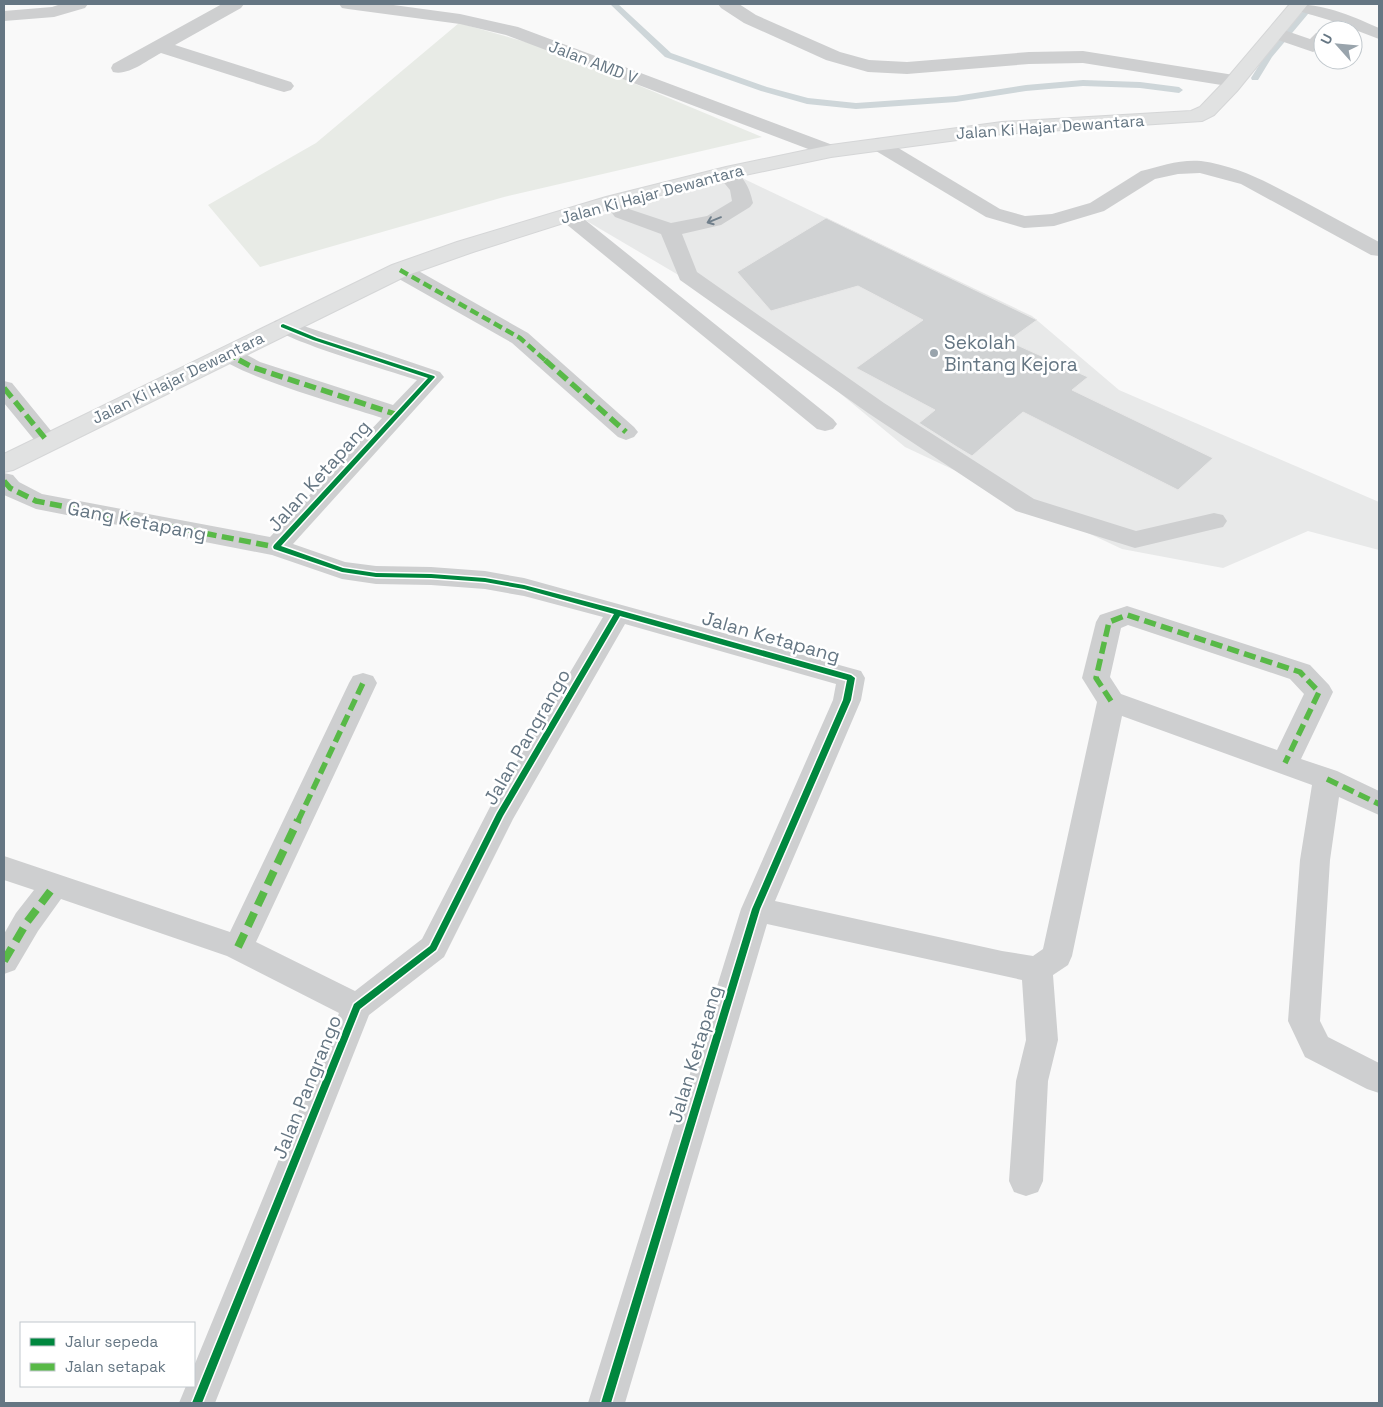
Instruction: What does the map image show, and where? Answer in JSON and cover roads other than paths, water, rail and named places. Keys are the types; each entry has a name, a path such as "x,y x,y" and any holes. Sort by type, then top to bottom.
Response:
{"main road":[{"name":"Jalan Ki Hajar Dewantara","path":"4,464 400,270 465,247 613,201 726,173 831,151 878,144 1002,128 1195,116 1207,111 1302,5"}],"street":[{"path":"4,16 54,12 79,4"},
{"path":"120,68 235,4"},
{"name":"Jalan AMD V","path":"348,4 460,19 512,31 831,151"},
{"path":"460,19 481,4"},
{"path":"727,4 750,19 833,56 868,66 907,68 1029,58 1082,57 1155,67 1232,84"},
{"path":"1302,5 1332,20"},
{"path":"1363,30 1379,34"},
{"path":"1278,34 1313,46"},
{"path":"159,46 284,86"},
{"path":"878,144 993,213 1024,222 1054,220 1096,207 1148,175 1178,168 1200,167 1225,172 1248,180 1379,250"},
{"path":"613,201 622,213 670,230 714,221 743,203 740,189 726,173"},
{"path":"567,216 825,424"},
{"path":"670,230 688,276 876,408 1025,505 1134,540 1214,521"},
{"path":"400,270 520,338 626,432"},
{"name":"Jalan Ketapang","path":"283,326 315,339 432,377 276,547 342,570 376,575 431,576 485,580 524,587 851,678 847,700 756,909 606,1403"},
{"path":"228,354 252,367 398,415"},
{"path":"4,388 48,442"},
{"name":"Gang Ketapang","path":"4,481 10,488 36,501 276,547"},
{"name":"Jalan Pangrango","path":"197,1403 357,1007 433,948 500,815 619,612"},
{"path":"1285,763 1319,692 1300,672 1127,615 1109,622 1096,678 1111,700 1327,779 1379,804"},
{"path":"238,947 362,682"},
{"path":"756,909 1002,964 1036,969 1057,956 1111,700"},
{"path":"1327,779 1315,860 1304,1022 1316,1047 1379,1079"},
{"name":"Jalan Pangrango","path":"4,868 238,947 357,1007"},
{"path":"4,961 27,922 56,885"},
{"path":"1026,1181 1032,1081 1042,1040 1036,969"}],"waterway":[{"path":"614,4 668,55 764,89 807,101 856,106 956,99 1026,88 1083,83 1140,85 1179,90"},
{"path":"1255,78 1269,56 1306,11 1320,13"}],"place":[{"name":"Sekolah Bintang Kejora","path":"934,353"}]}
